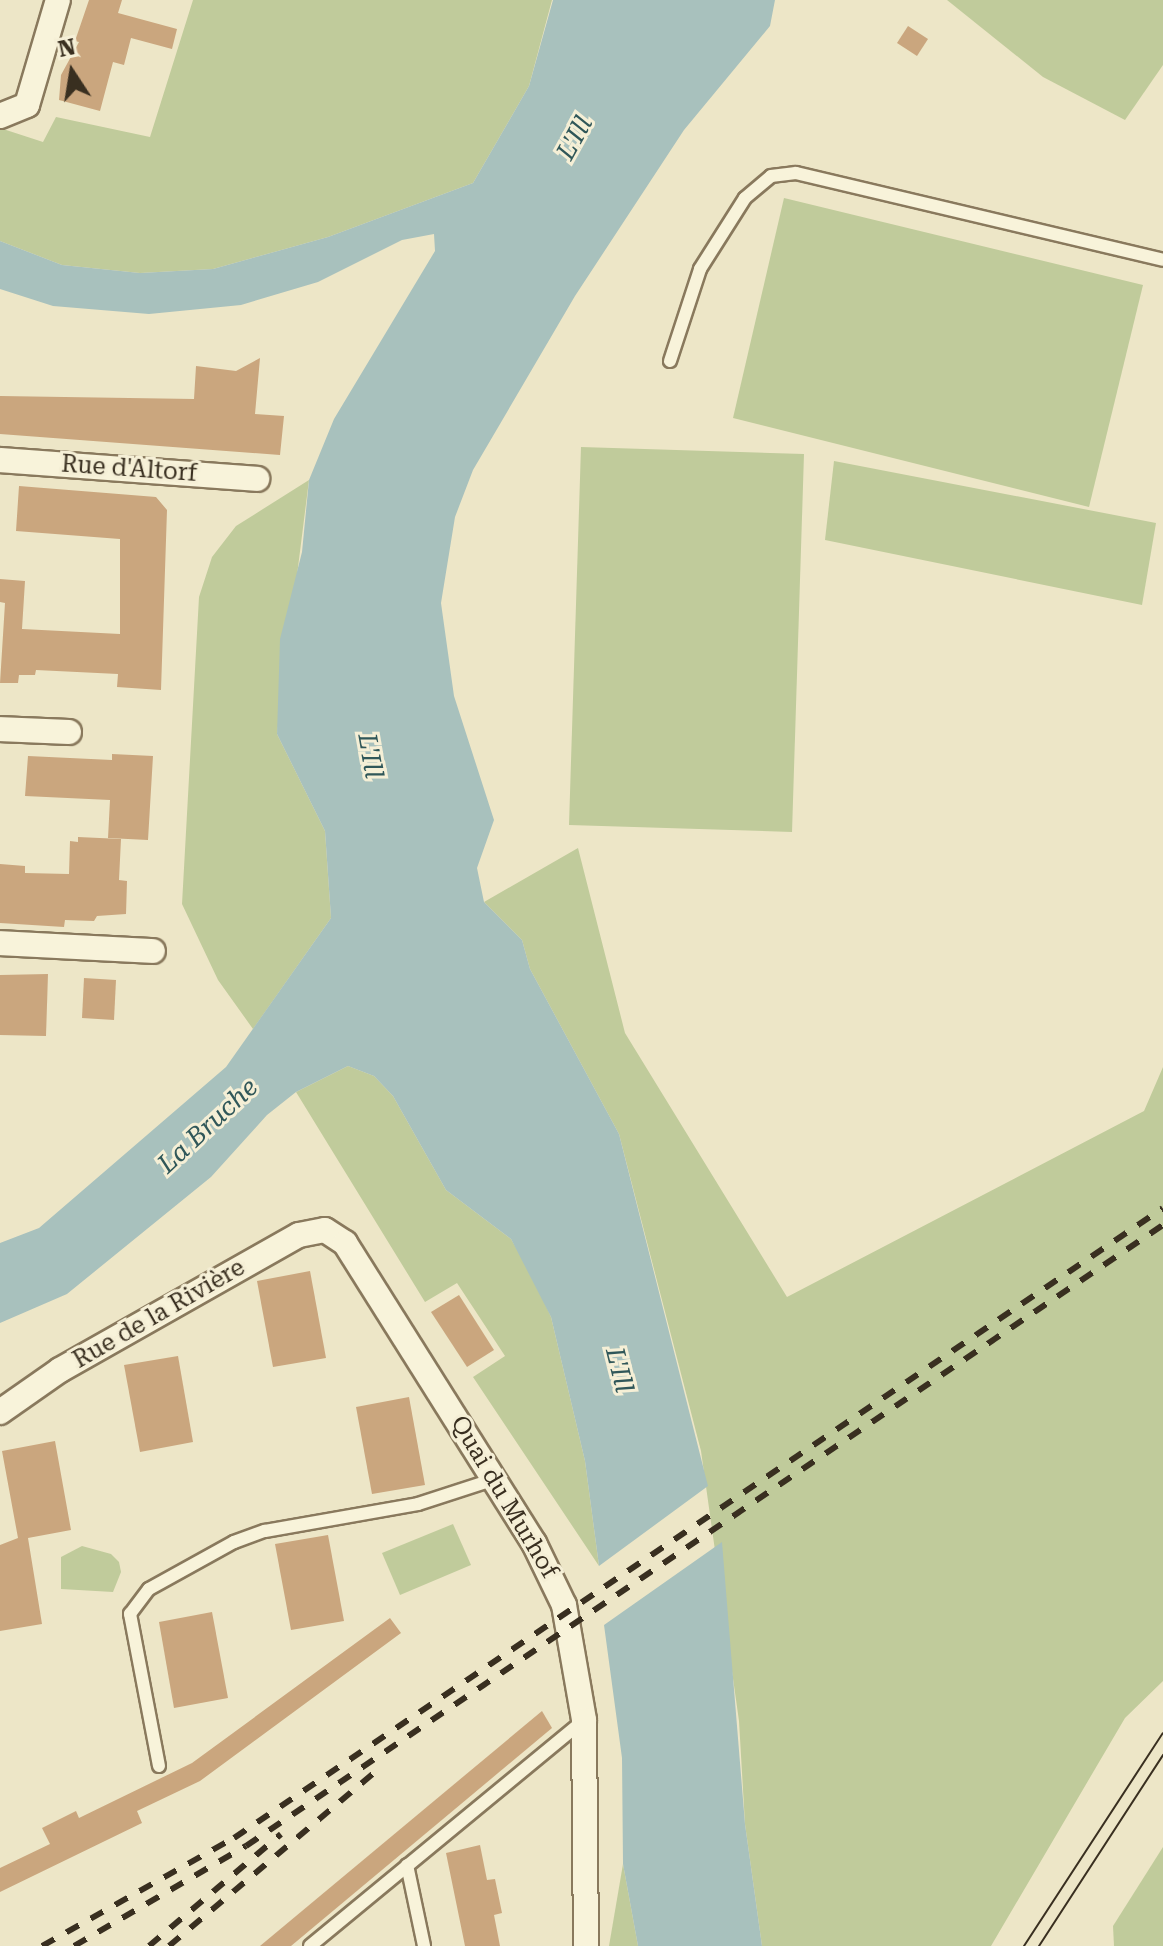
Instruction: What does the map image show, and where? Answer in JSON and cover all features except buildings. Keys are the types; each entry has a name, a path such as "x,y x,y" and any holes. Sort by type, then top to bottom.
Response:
{"street":[{"path":"6,115 27,105 32,94 58,0"},
{"name":"Rue d'Altorf","path":"0,460 257,479"},
{"path":"0,729 69,732"},
{"path":"0,943 153,951"},
{"name":"Rue de la Rivière","path":"0,1412 60,1370 299,1235 325,1230"},
{"name":"Quai du Murhof","path":"325,1230 345,1243 495,1479 560,1593 573,1636 584,1720 586,1946"}],"lane":[{"path":"670,361 700,269 745,198 771,176 796,173 1163,260"},
{"path":"159,1766 130,1614 149,1589 234,1542 265,1531 418,1504 495,1479"},
{"path":"310,1946 584,1720"},
{"path":"407,1865 424,1946"}],"green space":[{"path":"193,0 552,0 529,86 473,183 328,237 213,269 140,273 62,265 0,241 0,128 43,142 56,117 150,137"},
{"path":"947,0 1163,0 1163,65 1125,120 1043,77"},
{"path":"784,198 1143,285 1089,507 733,418"},
{"path":"581,447 804,454 792,832 569,825"},
{"path":"834,461 1156,523 1142,605 825,540"},
{"path":"309,480 277,734 325,831 331,918 253,1029 218,980 182,904 199,597 212,557 236,526"},
{"path":"578,848 625,1033 787,1297 1144,1111 1163,1067 1163,1681 1125,1718 991,1946 762,1946 745,1824 739,1721 701,1451 619,1134 530,969 522,940 484,902"},
{"path":"348,1066 374,1076 393,1096 446,1190 511,1239 531,1273 551,1317 585,1461 599,1566 473,1377 505,1356 457,1283 425,1302 296,1092"},
{"path":"453,1524 471,1565 400,1595 382,1553"},
{"path":"82,1546 111,1554 119,1562 121,1572 113,1592 61,1589 61,1557"},
{"path":"1163,1847 1163,1946 1114,1946 1113,1926"},
{"path":"623,1864 638,1946 609,1946"}],"water":[{"path":"553,0 775,0 770,26 684,130 575,296 473,470 455,517 441,603 454,696 494,820 477,868 484,902 522,940 530,969 619,1134 708,1486 599,1566 585,1461 551,1317 511,1239 446,1190 393,1096 374,1076 348,1066 296,1092 267,1115 211,1177 67,1294 0,1323 0,1243 39,1228 226,1067 331,918 325,831 277,734 280,639 302,552 309,480 334,419 435,251 434,234 402,240 318,282 241,305 149,314 53,306 0,289 0,241 62,265 140,273 213,269 328,237 473,183 529,86"},
{"path":"722,1542 745,1824 762,1946 638,1946 623,1864 622,1758 604,1625"}],"tram line":[{"path":"1024,1946 1163,1733"},
{"path":"1039,1946 1163,1755"}],"railway":[{"path":"42,1946 234,1838 1163,1208"},
{"path":"74,1946 246,1846 1163,1225"},
{"path":"169,1946 381,1767"},
{"path":"149,1946 281,1834"}],"water label":[{"name":"L'Ill","path":"575,138"},
{"name":"L'Ill","path":"370,756"},
{"name":"La Bruche","path":"208,1126"},
{"name":"L'Ill","path":"619,1370"}]}
